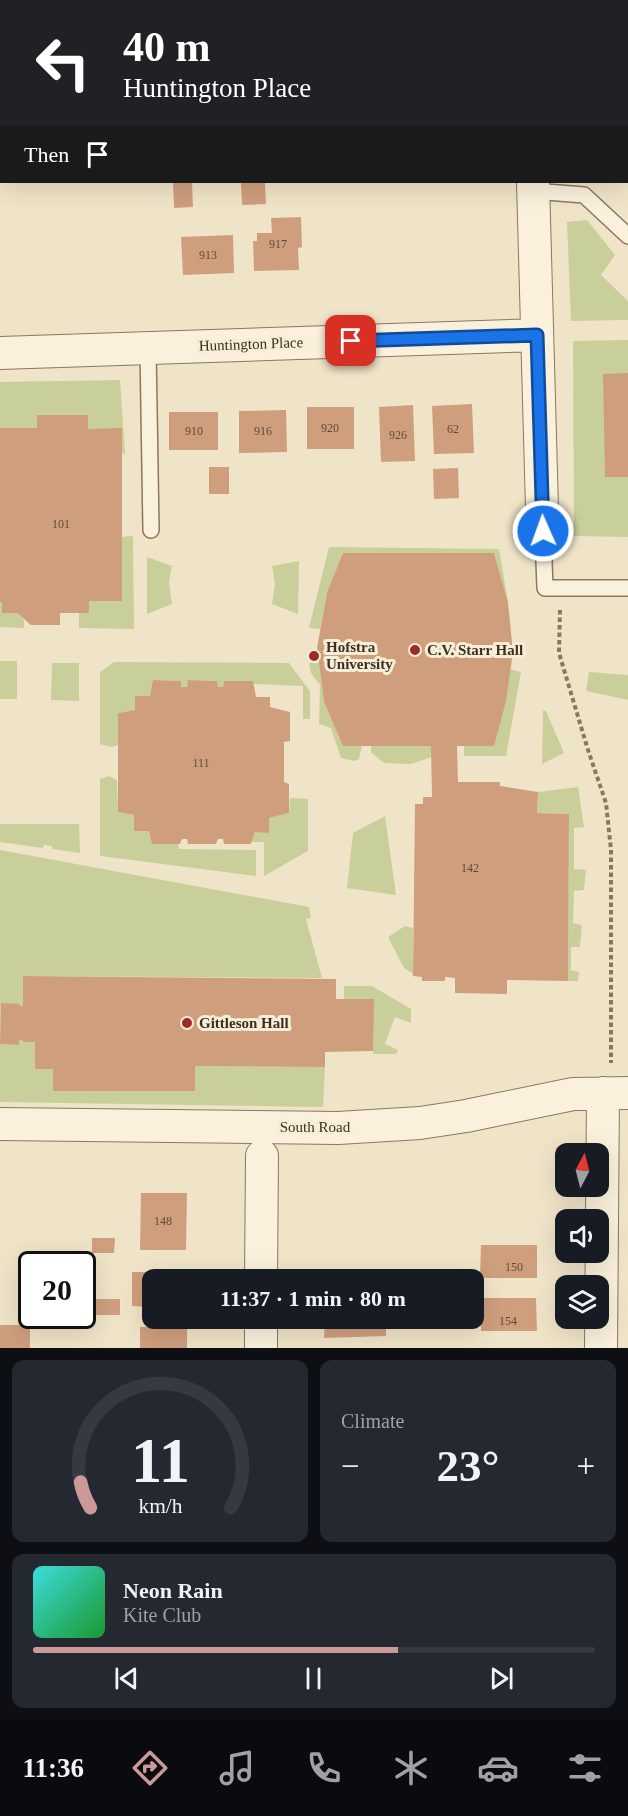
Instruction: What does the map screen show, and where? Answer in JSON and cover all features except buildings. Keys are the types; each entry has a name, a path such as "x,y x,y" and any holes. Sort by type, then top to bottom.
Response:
{"street":[{"path":"533,186 542,509"},
{"name":"Huntington Place","path":"0,353 537,335"},
{"path":"601,1348 614,1093"},
{"name":"South Road","path":"0,1124 338,1128 405,1125 466,1116 573,1094 614,1093"},
{"path":"261,1269 262,1156"},
{"path":"261,1329 261,1348"}],"lane":[{"path":"533,186 584,195 628,236"},
{"path":"148,348 151,530"},
{"path":"542,509 553,588 628,588"}],"path":[{"path":"553,588 559,653 606,803 611,850 614,1093"}],"green space":[{"path":"587,220 615,255 601,275 628,301 628,320 571,321 567,222"},
{"path":"628,340 628,537 574,536 573,341"},
{"path":"120,380 125,454 122,453 121,429 88,429 88,415 37,415 37,428 0,428 0,382"},
{"path":"133,536 134,629 79,628 79,613 89,613 89,601 122,601 122,537"},
{"path":"329,547 499,549 508,602 494,553 343,553 327,592 320,629 309,628"},
{"path":"147,557 172,566 169,582 172,604 147,614"},
{"path":"299,561 298,614 272,604 275,584 272,566"},
{"path":"0,602 2,602 2,613 17,613 24,620 24,628 0,627"},
{"path":"0,661 17,661 17,699 0,699"},
{"path":"114,662 289,663 310,691 310,719 303,719 303,686 224,681 223,687 218,687 217,681 189,680 187,687 181,687 180,681 154,680 150,696 135,696 135,710 118,713 118,745 112,747 100,744 100,672"},
{"path":"52,663 79,663 79,701 51,700"},
{"path":"309,663 319,663 324,702 343,745 362,745 359,759 355,761 341,758 331,728 319,724 320,685 311,673"},
{"path":"510,669 521,672 506,756 464,756 464,746"},
{"path":"589,672 628,675 628,700 586,691"},
{"path":"543,710 546,711 564,753 542,764"},
{"path":"371,746 431,746 432,757 411,764 384,763 371,752"},
{"path":"109,776 117,780 118,812 134,815 134,831 149,831 153,844 178,844 179,849 256,850 256,876 100,856 100,779"},
{"path":"578,787 584,827 574,828 574,869 586,870 584,890 574,891 573,923 582,925 580,947 571,947 571,970 579,972 578,981 568,981 569,814 537,813 538,792"},
{"path":"290,798 308,799 308,851 264,876 264,842 252,842 255,832 269,832 269,818 289,813"},
{"path":"385,816 396,895 347,888 353,833"},
{"path":"0,824 79,824 80,853 52,849 52,846 44,845 43,848 0,842"},
{"path":"0,850 309,907 311,918 306,919 322,978 24,976 23,1006 1,1004 0,1044"},
{"path":"405,926 413,928 413,974 404,968 388,937"},
{"path":"344,986 372,986 411,1009 411,1023 395,1017 385,1044 398,1050 396,1054 373,1054 373,999 344,999"},
{"path":"19,1040 35,1042 35,1068 53,1069 53,1090 194,1091 195,1066 325,1067 323,1107 0,1102 0,1044 19,1045"}],"place":[{"name":"C.V. Starr Hall","path":"415,650"},
{"name":"Hofstra University","path":"314,656"},
{"name":"Gittleson Hall","path":"187,1023"}],"route":[{"path":"351,341 537,335 543,531"}]}
